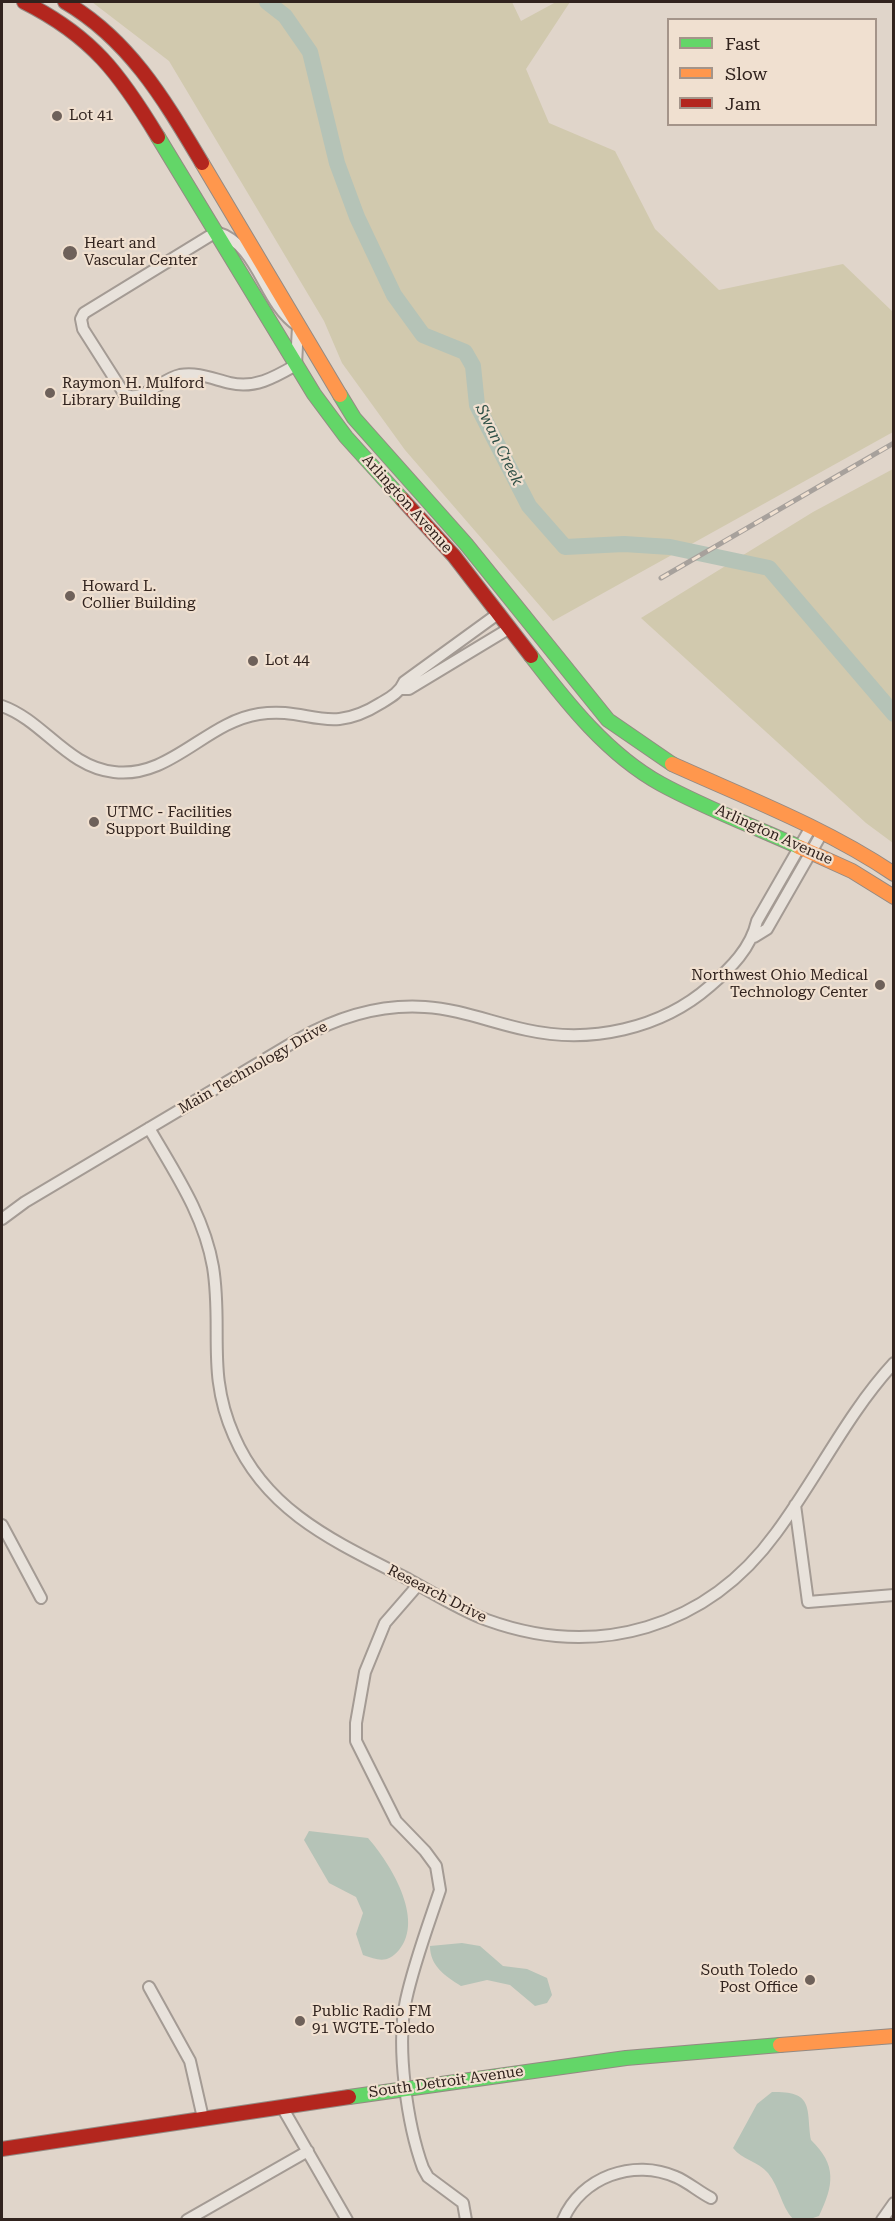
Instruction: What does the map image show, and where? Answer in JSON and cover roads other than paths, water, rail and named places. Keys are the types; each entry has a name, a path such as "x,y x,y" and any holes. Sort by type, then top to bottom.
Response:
{"street":[{"name":"Arlington Avenue","path":"24,2 45,13 87,43 120,77 141,106 296,365 334,423 452,554 578,714 632,767 660,784 852,871 894,897"},
{"name":"Arlington Avenue","path":"65,2 89,15 113,36 155,85 354,418 494,578 608,720 668,762 817,830 869,857 894,874"},
{"path":"216,232 239,243 284,316 298,326 296,365 268,380 252,384 232,384 203,375 181,375 134,397 124,395 116,385 82,326 85,311 216,232"},
{"path":"401,689 404,682 499,613 509,614 517,620 579,702 591,712 608,720"},
{"path":"2,706 22,716 85,764 101,770 124,773 143,770 162,763 233,722 247,717 277,713 321,720 346,718 369,710 401,689 409,689 510,628"},
{"name":"Main Technology Drive","path":"25,1202 314,1031 372,1010 408,1007 442,1009 527,1030 560,1035 611,1032 645,1023 676,1010 704,992 731,967 754,937 757,921 817,830"},
{"name":"Research Drive","path":"149,1128 187,1193 206,1237 214,1279 218,1385 227,1419 240,1450 268,1490 306,1525 486,1620 535,1633 580,1637 623,1634 667,1621 712,1598 756,1560 862,1402 894,1363"},
{"path":"2,1214 25,1202"},
{"path":"2,1219 25,1202"},
{"path":"795,1505 808,1602 894,1594"},
{"path":"2,1525 5,1542 41,1598"},
{"path":"418,1585 385,1623 365,1672 356,1723 356,1741 396,1821 430,1856 440,1875 440,1890 404,2011 406,2087 423,2168 428,2177 463,2203 466,2220"},
{"path":"149,1987 190,2061 203,2118"},
{"name":"South Detroit Avenue","path":"2,2149 406,2087 626,2058 894,2036"},
{"path":"282,2107 347,2220"},
{"path":"187,2220 308,2151"},
{"path":"563,2220 580,2195 596,2182 632,2169 651,2169 675,2176 711,2199"},
{"path":"882,2220 894,2203"}],"waterway":[{"name":"Swan Creek","path":"267,2 285,16 310,52 337,163 357,217 394,295 423,335 465,352 473,366 477,405 529,506 565,547 624,544 670,547 769,568 894,714"}],"railway":[{"path":"661,578 894,443"}],"place":[{"name":"Lot 41","path":"57,116"},
{"name":"Heart and Vascular Center","path":"70,253"},
{"name":"Raymon H. Mulford Library Building","path":"50,393"},
{"name":"Howard L. Collier Building","path":"70,596"},
{"name":"Lot 44","path":"253,661"},
{"name":"UTMC - Facilities Support Building","path":"94,822"},
{"name":"Northwest Ohio Medical Technology Center","path":"880,985"},
{"name":"South Toledo Post Office","path":"810,1980"},
{"name":"Public Radio FM 91 WGTE-Toledo","path":"300,2021"}]}
